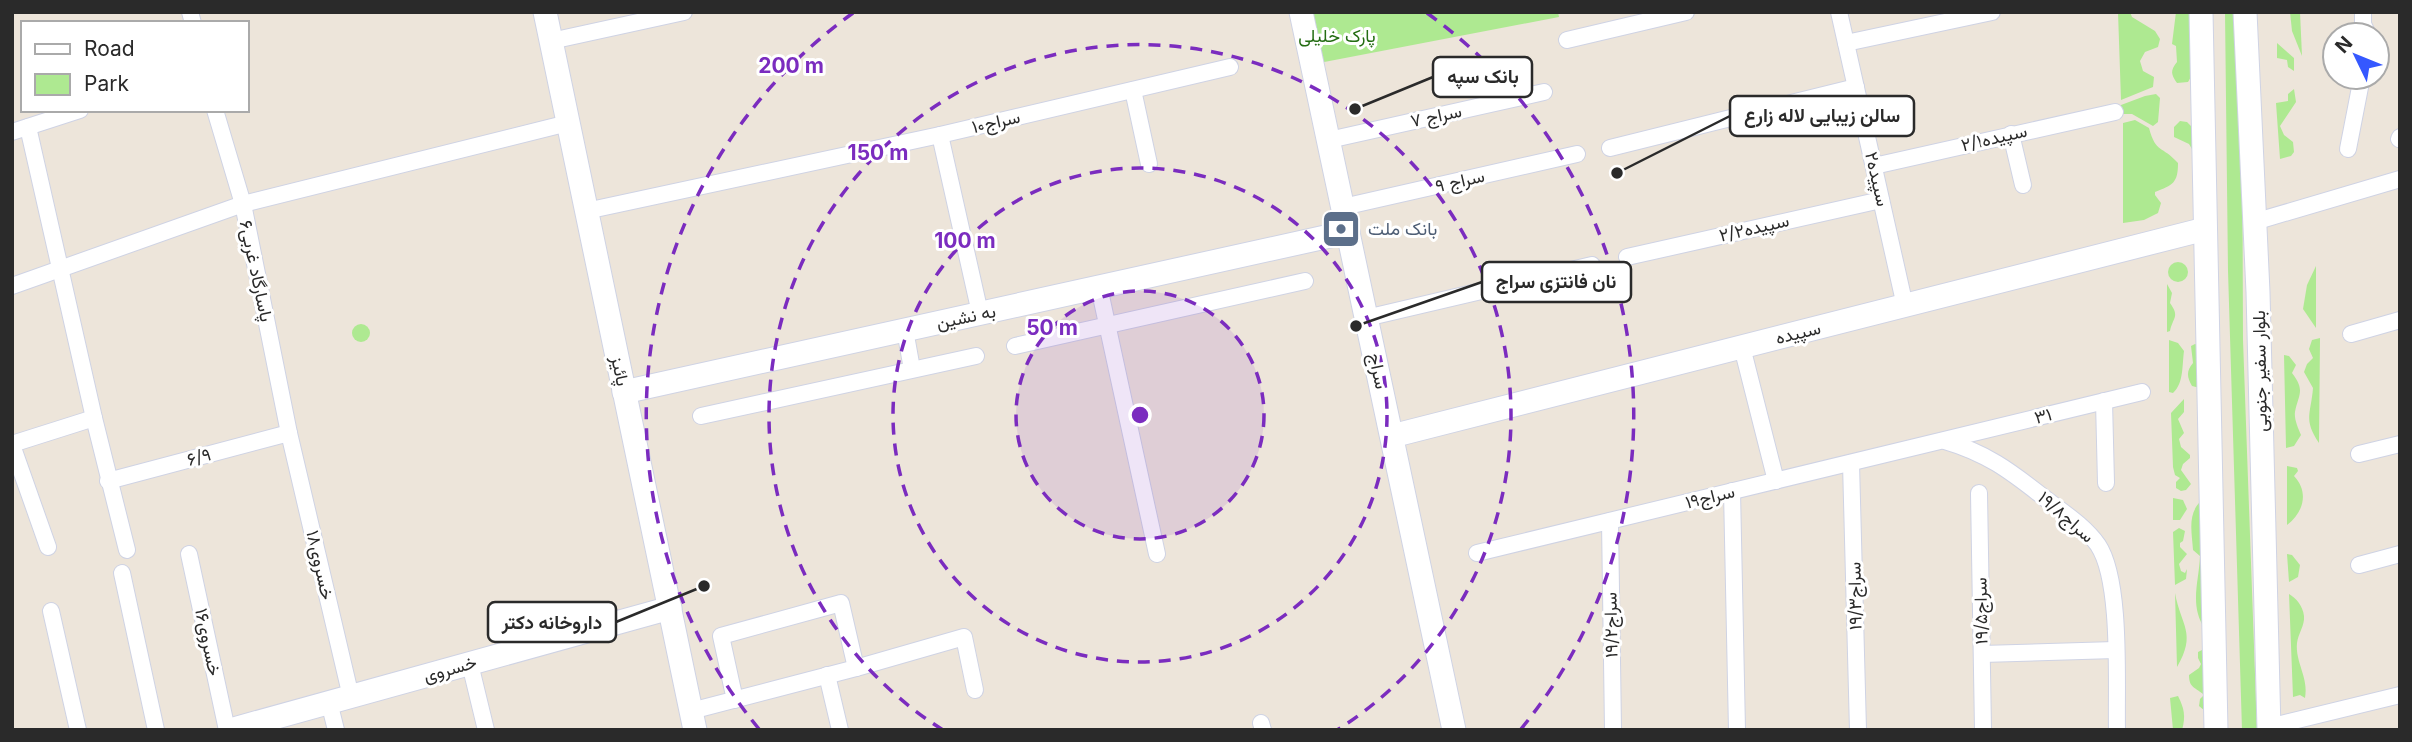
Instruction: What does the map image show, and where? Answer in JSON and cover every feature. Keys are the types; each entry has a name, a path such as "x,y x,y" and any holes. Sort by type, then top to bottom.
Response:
{"street":[{"name":"پائیز","path":"545,12 693,720"},
{"path":"551,41 684,12"},
{"name":"سراج","path":"1301,12 1454,730"},
{"path":"1567,40 1686,12"},
{"name":"سپیده۲","path":"1839,12 1905,306"},
{"path":"1846,43 1992,12"},
{"path":"2200,12 2216,730"},
{"name":"بلوار سفیر جنوبی","path":"2245,12 2258,292 2269,729"},
{"name":"سراج۱۰","path":"586,211 940,135 1230,67"},
{"path":"1610,148 1856,88"},
{"path":"1133,90 1149,164"},
{"path":"2348,149 2359,91"},
{"name":"سراج ۷","path":"1329,140 1544,92"},
{"path":"12,132 74,112"},
{"name":"پاسارگاد غربی۶","path":"216,112 243,204 289,433"},
{"name":"سپیده۲/۱","path":"1874,166 2115,112"},
{"path":"12,286 243,204 568,122"},
{"path":"28,127 108,481 127,550"},
{"path":"2011,134 2023,185"},
{"path":"940,135 980,313"},
{"name":"سراج ۹","path":"1343,207 1577,154"},
{"path":"2254,222 2400,180"},
{"name":"سپیده۲/۲","path":"1627,257 1881,200"},
{"name":"سپیده","path":"1392,436 2205,229"},
{"name":"به نشین","path":"624,392 1348,232"},
{"path":"1366,318 1592,265"},
{"path":"1015,346 1305,281"},
{"path":"1099,287 1157,554"},
{"path":"2351,334 2400,320"},
{"path":"905,330 912,369"},
{"path":"1742,347 1776,481"},
{"path":"701,415 976,355"},
{"name":"۳۱","path":"1943,440 2142,392"},
{"path":"2104,401 2106,483"},
{"path":"48,547 12,444 94,418"},
{"name":"۶/۹","path":"108,481 289,433"},
{"name":"خسروى۱۸","path":"289,433 351,696"},
{"name":"سراج۱۹","path":"1477,553 1943,440"},
{"name":"سراج۱۹/۸","path":"1943,440 1986,456 2083,528 2098,545 2109,566 2114,594 2117,730"},
{"path":"2359,454 2400,444"},
{"name":"سراج۱۹/۳","path":"1851,463 1858,730"},
{"path":"1732,491 1737,730"},
{"name":"سراج۱۹/۵","path":"1979,493 1983,730"},
{"name":"سراج۱۹/۲","path":"1609,521 1612,730"},
{"name":"خسروى۱۶","path":"189,554 229,730"},
{"path":"2359,565 2400,554"},
{"path":"122,573 156,730"},
{"path":"735,699 721,636 841,603 856,668"},
{"name":"خسروى","path":"229,730 670,608"},
{"path":"51,611 78,730"},
{"path":"693,720 735,699 964,637 975,690"},
{"path":"1982,654 2115,650"},
{"path":"470,664 486,730"},
{"path":"827,676 840,730"},
{"path":"2269,729 2400,695"},
{"path":"329,702 336,730"}],"green space":[{"name":"پارک خلیلی","path":"1308,12 1558,12 1559,17 1319,63"},
{"path":"2118,12 2130,12 2132,17 2155,31 2160,39 2158,47 2145,52 2140,61 2143,71 2154,77 2153,87 2121,100"},
{"path":"2176,12 2190,12 2192,75 2188,82 2177,83 2172,72 2177,62 2176,46 2172,44"},
{"path":"2225,12 2236,12 2242,73 2243,340 2257,730 2242,730 2228,271"},
{"path":"2290,12 2300,12 2302,56 2292,31"},
{"path":"2277,43 2294,58 2294,71 2288,67 2287,60 2277,58"},
{"path":"2294,89 2296,102 2280,126 2284,135 2293,142 2294,152 2291,156 2280,159 2276,103 2288,101 2288,94"},
{"path":"2156,94 2160,98 2158,122 2153,126 2132,114 2122,114 2121,105"},
{"path":"2135,120 2149,128 2157,146 2178,163 2178,170 2173,182 2155,192 2161,203 2158,213 2144,220 2123,223 2123,123"},
{"path":"2180,121 2187,122 2192,127 2192,149 2189,144 2174,137 2174,127"},
{"path":"2178,262 2185,265 2188,272 2185,279 2178,282 2171,279 2168,272 2171,265"},
{"path":"2316,266 2316,328 2303,309 2307,285"},
{"path":"2167,284 2172,293 2170,303 2175,314 2170,331 2167,332"},
{"path":"357,324 365,324 370,333 368,340 357,342 352,337 352,329"},
{"path":"2320,338 2319,443 2310,422 2313,388 2304,372 2313,358 2309,349 2312,340"},
{"path":"2169,340 2178,343 2184,351 2181,379 2173,393 2169,392"},
{"path":"2199,345 2200,388 2192,386 2188,377 2193,363 2191,346"},
{"path":"2284,355 2289,356 2296,365 2292,373 2299,384 2300,393 2295,415 2301,435 2294,446 2286,448"},
{"path":"2184,399 2184,412 2178,419 2184,433 2179,439 2181,447 2190,458 2181,470 2191,484 2181,491 2176,488 2176,482 2180,478 2175,475 2173,467 2171,413"},
{"path":"2287,466 2297,468 2294,476 2303,495 2301,508 2287,525"},
{"path":"2173,498 2183,500 2187,509 2180,520 2173,520"},
{"path":"2201,501 2205,629 2197,611 2200,556 2193,550 2191,530 2194,512"},
{"path":"2179,528 2185,531 2180,547 2187,554 2179,564 2181,571 2185,573 2187,569 2186,579 2175,585 2173,532"},
{"path":"2287,554 2292,555 2300,565 2298,577 2289,582"},
{"path":"2175,593 2187,637 2177,667"},
{"path":"2289,594 2299,603 2304,616 2297,650 2305,684 2305,698 2300,695 2293,697"},
{"path":"2204,649 2205,711 2199,706 2204,695 2189,680 2189,675 2201,664 2198,652"},
{"path":"2178,696 2184,720 2182,730 2173,730 2170,698"}],"place":[{"name":"بانک سپه","path":"1355,109"},
{"name":"سالن زیبایی لاله زارع","path":"1617,173"},
{"name":"بانک ملت","path":"1341,229"},
{"name":"نان فانتزی سراج","path":"1356,326"},
{"name":"داروخانه دکتر","path":"704,586"}]}
